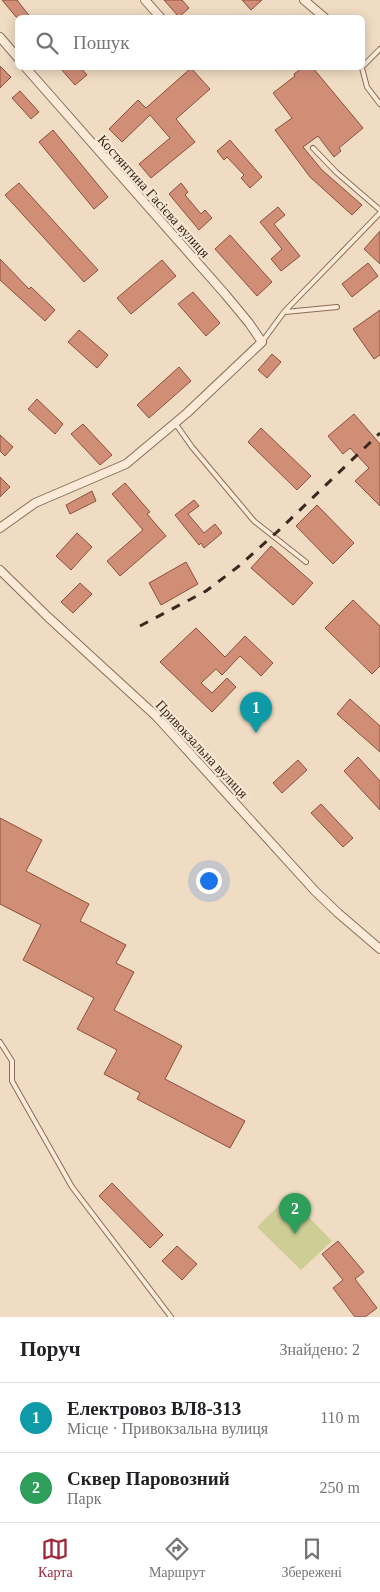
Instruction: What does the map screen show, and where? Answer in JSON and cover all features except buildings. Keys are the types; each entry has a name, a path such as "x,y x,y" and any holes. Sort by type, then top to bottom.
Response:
{"street":[{"path":"144,0 158,15"},
{"path":"304,0 322,15"},
{"path":"0,37 15,54"},
{"name":"Костянтина Гасієва вулиця","path":"28,70 249,323 262,342"},
{"path":"0,528 35,503 126,464 175,423 262,342"},
{"name":"Привокзальна вулиця","path":"0,570 48,617 156,716 315,891 380,949"}],"lane":[{"path":"365,65 380,50"},
{"path":"363,70 367,86 380,104"},
{"path":"262,342 284,312 380,212 313,148"},
{"path":"284,312 337,307"},
{"path":"175,423 192,447 254,521 306,562"},
{"path":"0,1042 12,1060 12,1081 72,1187 171,1317"}],"shaded area":[{"path":"288,1196 332,1241 301,1270 257,1227"}],"railway":[{"path":"140,626 206,591 239,566 380,433"}],"place":[{"name":"Електровоз ВЛ8-313","path":"256,733"},
{"name":"Сквер Паровозний","path":"295,1234"}]}
